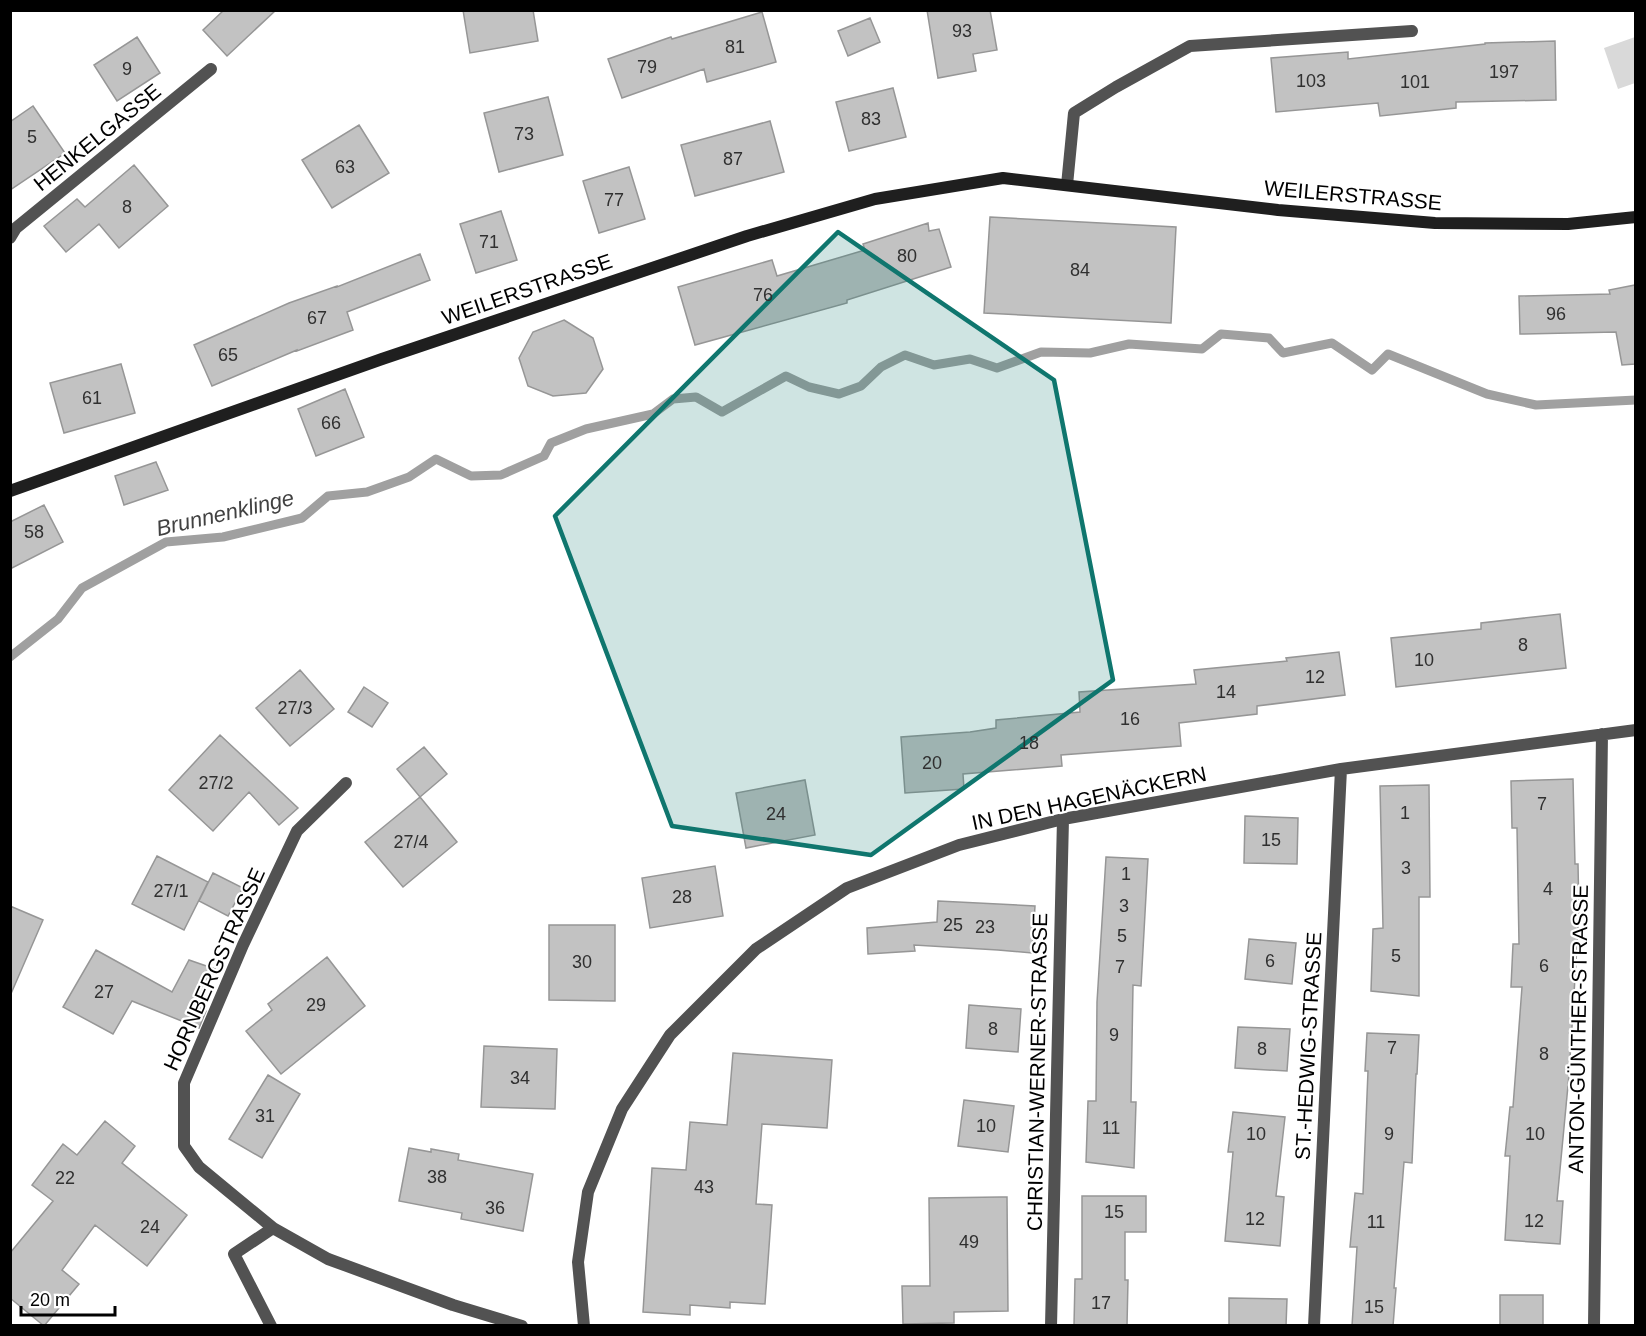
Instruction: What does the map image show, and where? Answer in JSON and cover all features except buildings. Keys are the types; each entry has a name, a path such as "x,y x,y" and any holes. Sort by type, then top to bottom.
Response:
{"main road":[{"name":"WEILERSTRASSE","path":"10,491 382,359 747,236 875,199 1003,178 1278,210 1435,223 1568,224 1635,217"}],"street":[{"path":"1067,185 1074,113 1190,46 1412,31"},
{"name":"HENKELGASSE","path":"10,238 16,228 211,69"},
{"name":"IN DEN HAGENÄCKERN","path":"584,1326 578,1262 588,1192 622,1109 670,1035 756,948 847,888 959,845 1063,819 1341,768 1635,730"},
{"name":"ANTON-GÜNTHER-STRASSE","path":"1594,1326 1602,734"},
{"name":"ST.-HEDWIG-STRASSE","path":"1314,1326 1341,768"},
{"name":"HORNBERGSTRASSE","path":"346,783 297,831 243,945 184,1083 183,1146 199,1167 273,1228 328,1259 453,1305 522,1326"},
{"name":"CHRISTIAN-WERNER-STRASSE","path":"1051,1326 1063,819"},
{"path":"271,1326 234,1254 273,1228"}],"highlighted area":[{"path":"838,232 1054,380 1113,680 871,855 672,826 555,516"}],"shaded area":[{"path":"1635,37 1635,83 1618,89 1604,48"}],"waterway":[{"name":"Brunnenklinge","path":"10,657 58,619 82,588 166,542 223,537 302,518 328,496 367,492 409,477 436,459 471,476 501,475 544,456 551,443 586,429 653,414 673,399 696,397 722,412 786,376 809,387 839,394 861,386 881,367 905,355 934,365 970,359 997,368 1041,352 1090,353 1129,344 1202,349 1221,334 1269,338 1283,353 1332,343 1372,370 1388,354 1487,394 1536,405 1636,400"}]}
